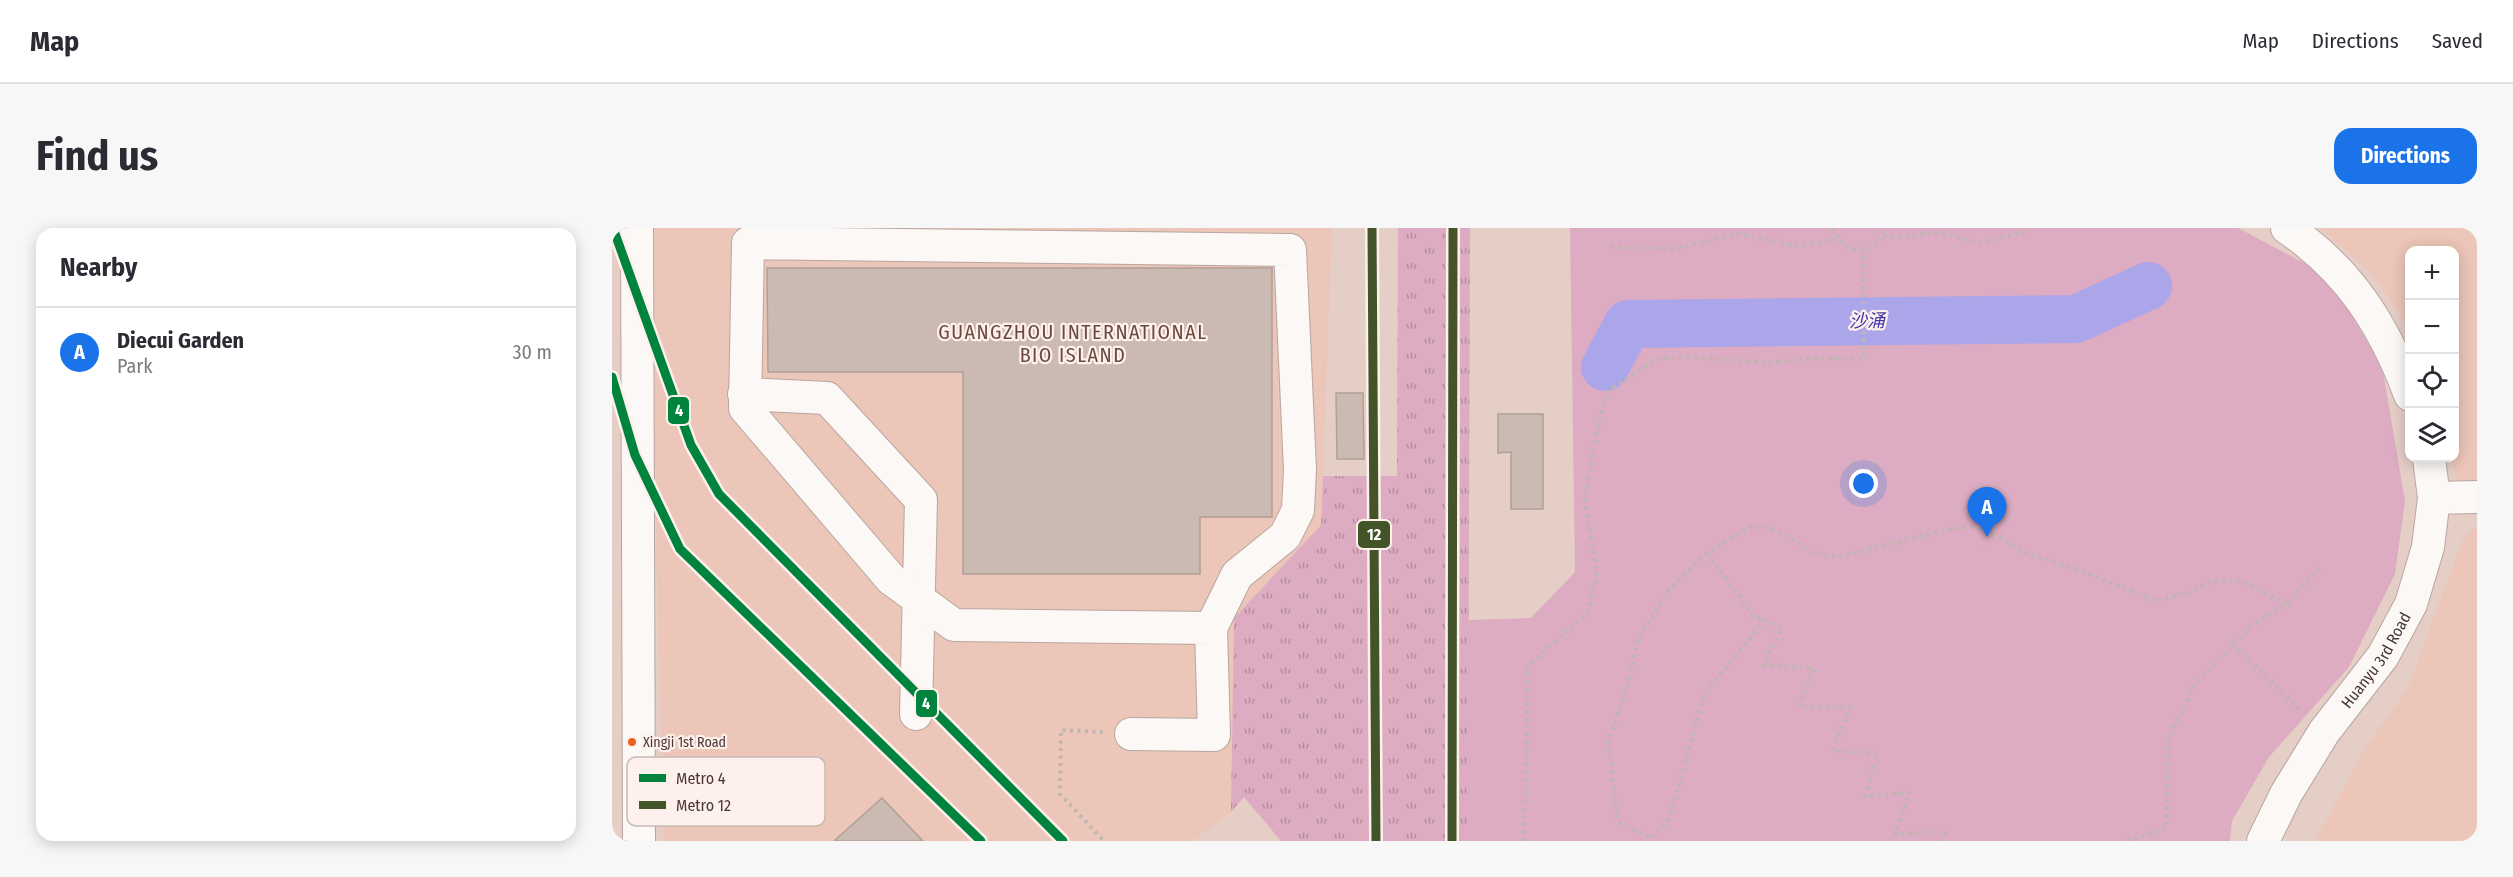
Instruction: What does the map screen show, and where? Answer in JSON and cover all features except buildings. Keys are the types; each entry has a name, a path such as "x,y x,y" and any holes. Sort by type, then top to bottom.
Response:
{"street":[{"path":"637,228 639,757"},
{"path":"2287,228 2313,246 2348,281 2377,322 2396,358 2405,384"},
{"path":"1131,734 1214,735 1211,628 1237,575 1285,536 1298,510 1300,471 1290,250 1017,237 748,243 745,408 891,579 954,625 1211,628"},
{"path":"744,394 827,398 921,500 916,714"},
{"name":"Huanyu 3rd Road","path":"2263,841 2286,794 2324,732 2383,656 2412,604 2428,547 2434,498 2430,462"},
{"path":"2434,498 2477,497"},
{"path":"639,826 639,841"}],"path":[{"path":"1833,228 1839,239 1854,250 1863,251 1878,244 1885,228"},
{"path":"1883,236 1905,237 1935,232 1980,243 2028,231 2028,228"},
{"path":"1611,247 1673,249 1739,234 1799,246 1839,239"},
{"path":"1524,841 1528,666 1587,613 1597,575 1585,500 1596,435 1607,391 1660,358 1696,357 1768,363 1815,358 1864,359 1863,251"},
{"path":"1765,620 1705,693 1668,822 1651,838 1618,822 1608,740 1625,695 1638,639 1668,591 1707,553 1750,527 1766,527 1787,536 1812,553 1839,557 1942,531 1973,527 2004,539 2025,553 2079,570 2155,601 2190,592 2211,581 2242,581 2287,604"},
{"path":"1707,553 1753,615 1782,628 1763,665 1814,668 1798,707 1850,707 1833,750 1878,754 1865,796 1910,793 1895,834 1946,832 1942,841"},
{"path":"2127,841 2166,829 2169,738 2196,682 2251,626 2287,604 2319,569"},
{"path":"2233,644 2324,732"},
{"path":"1104,841 1060,794 1061,730 1131,734"}],"shaded area":[{"path":"651,228 1332,228 1321,525 1235,618 1231,812 1193,841 664,841 664,826 825,826 825,757 662,757 653,427"},
{"path":"2320,228 2477,228 2477,482 2458,482 2452,462 2459,462 2459,246 2405,246 2405,321 2370,272"},
{"path":"2477,527 2477,841 2315,841 2366,747 2407,690 2464,537"}],"green space":[{"path":"1398,228 1470,228 1468,841 1281,841 1244,797 1231,812 1234,618 1321,525 1323,476 1397,476"},
{"path":"1570,228 2238,228 2327,275 2382,366 2405,501 2395,574 2349,667 2269,757 2232,821 2230,841 1468,841 1468,620 1531,618 1575,572"}],"waterway":[{"name":"沙涌","path":"1605,367 1628,324 2076,319 2148,286"}],"metro line":[{"name":"4","path":"613,228 691,445 719,494 1063,841"},
{"name":"12","path":"1372,228 1376,841"},
{"name":"12","path":"1452,841 1453,228"},
{"name":"4","path":"612,377 635,455 680,549 981,841"}],"place":[{"name":"Diecui Garden","path":"1987,537"},
{"name":"Xingji 1st Road","path":"632,742"}],"district":[{"name":"GUANGZHOU INTERNATIONAL BIO ISLAND","path":"1073,344"}]}
